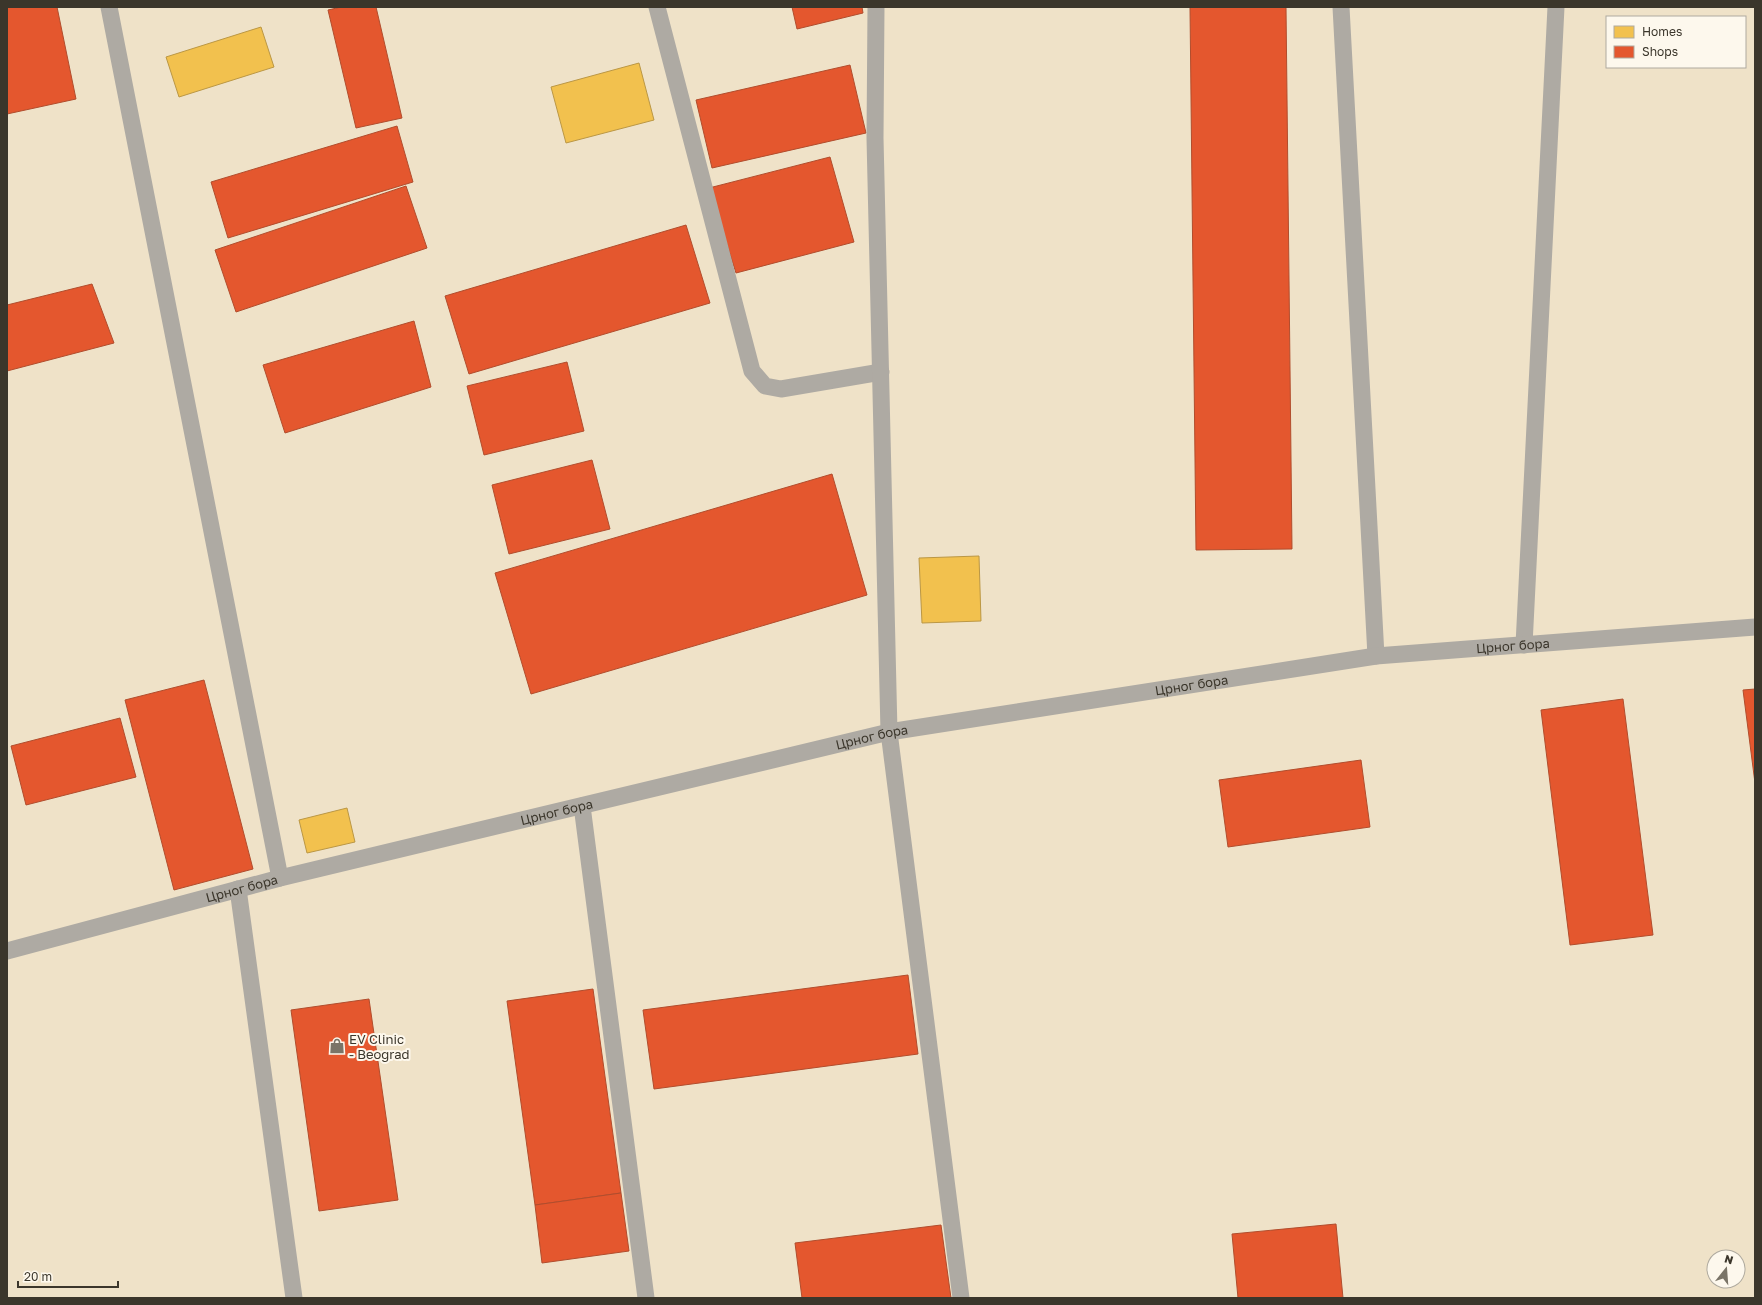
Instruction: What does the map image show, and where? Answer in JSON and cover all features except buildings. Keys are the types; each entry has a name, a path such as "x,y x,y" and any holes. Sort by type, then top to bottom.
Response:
{"lane":[{"path":"109,7 280,878"},
{"path":"657,7 752,372 765,386 781,389 882,372"},
{"path":"876,7 875,138 882,372 889,732 961,1298"},
{"path":"1341,7 1376,656"},
{"path":"1524,645 1556,7"},
{"name":"Црног бора","path":"7,951 280,878 889,732 1376,656 1755,627"},
{"path":"582,806 646,1298"},
{"path":"238,889 294,1298"}],"shaded area":[{"path":"7,7 1755,7 1755,1298 7,1298"}],"place":[{"name":"EV Clinic - Beograd","path":"337,1046"}]}
